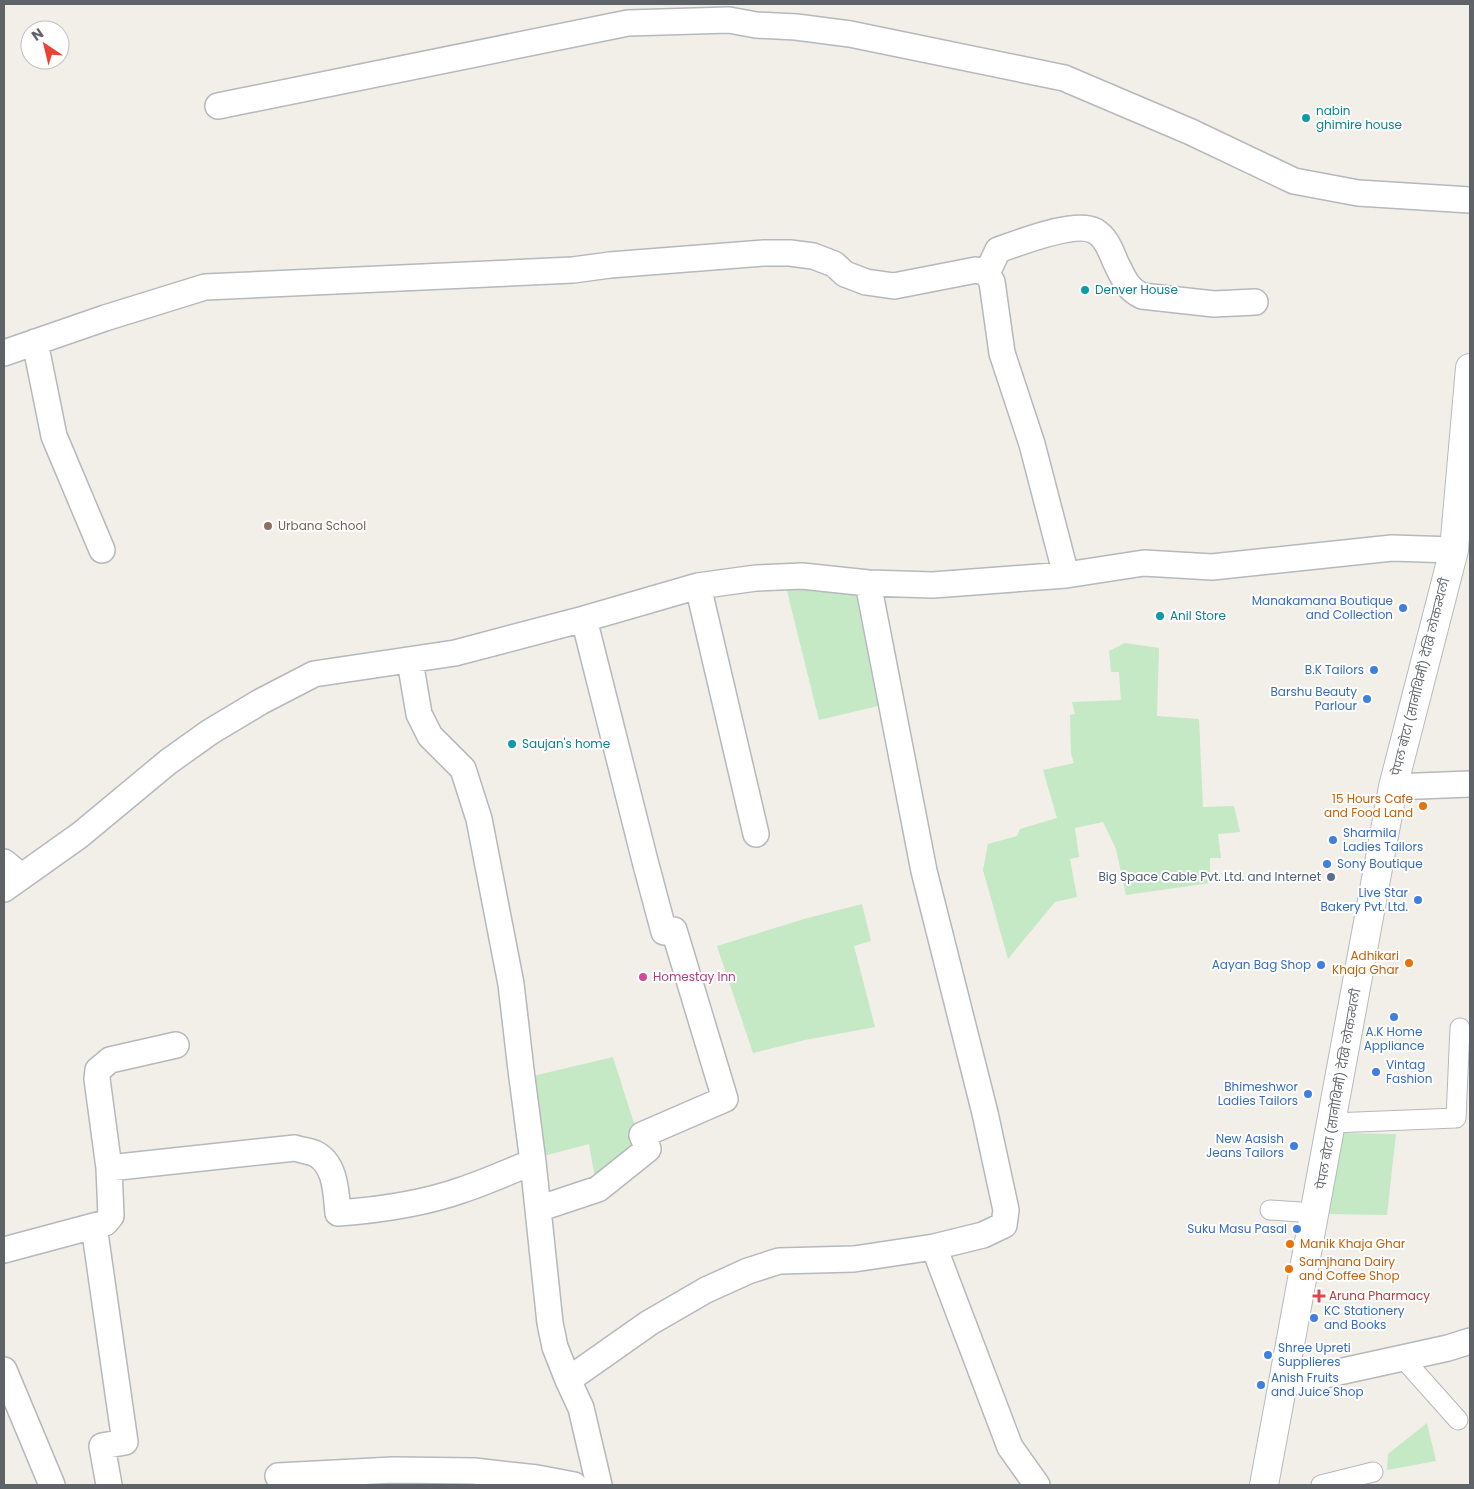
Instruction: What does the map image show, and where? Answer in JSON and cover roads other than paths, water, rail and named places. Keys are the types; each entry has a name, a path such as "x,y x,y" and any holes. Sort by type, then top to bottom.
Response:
{"main road":[{"name":"पेपल बोटा (सानोथिमी) देखि लोकन्थली","path":"1264,1485 1394,787 1454,550 1466,462 1470,368"}],"street":[{"path":"218,106 628,23 730,12 756,25 796,27 850,34 1064,78 1191,132 1294,181 1358,193 1470,200"},
{"path":"987,273 998,250 1063,229 1094,230 1108,246 1125,282 1133,291 1142,296 1214,304 1255,302"},
{"path":"4,353 104,318 204,287 573,270 610,265 790,252 813,256 834,264 845,274 866,282 894,286 976,270 987,273 992,282 1002,353 1032,444 1066,575"},
{"path":"35,342 54,436 102,550"},
{"path":"10,876 80,835 168,762 210,732 260,702 314,674 455,653 584,619 698,586 756,578 802,576 868,583 933,585 1066,575 1144,562 1212,567 1392,548 1454,550"},
{"path":"568,1380 649,1323 706,1290 748,1271 779,1261 854,1259 934,1247 983,1235 1004,1225 1006,1210 985,1113 924,871 868,583"},
{"path":"698,586 756,834"},
{"path":"538,1209 598,1189 648,1150 642,1135 725,1100 674,930 664,932 644,861 584,619"},
{"path":"410,661 419,714 430,736 463,769 479,819 511,984 550,1322 555,1347 581,1408 599,1485"},
{"path":"1394,787 1470,784"},
{"path":"1332,1123 1456,1118 1460,1028"},
{"path":"4,1250 105,1223 111,1216 109,1168 97,1079 98,1070 110,1060 176,1045"},
{"path":"109,1168 295,1148 316,1154 329,1166 338,1213 378,1210 460,1191 533,1162"},
{"path":"1270,1210 1316,1213"},
{"path":"94,1226 125,1442 102,1446 109,1485"},
{"path":"934,1247 1010,1447 1037,1485"},
{"path":"1284,1384 1448,1348 1470,1340"},
{"path":"1409,1365 1458,1420"},
{"path":"4,1370 52,1485"},
{"path":"278,1476 393,1470 474,1471 537,1478 574,1485"},
{"path":"1322,1485 1373,1472"}],"place":[{"name":"nabin ghimire house","path":"1306,118"},
{"name":"Denver House","path":"1085,290"},
{"name":"Urbana School","path":"268,526"},
{"name":"Manakamana Boutique and Collection","path":"1403,608"},
{"name":"Anil Store","path":"1160,616"},
{"name":"B.K Tailors","path":"1374,670"},
{"name":"Barshu Beauty Parlour","path":"1367,699"},
{"name":"Saujan's home","path":"512,744"},
{"name":"15 Hours Cafe and Food Land","path":"1423,806"},
{"name":"Sharmila Ladies Tailors","path":"1333,840"},
{"name":"Sony Boutique","path":"1327,864"},
{"name":"Big Space Cable Pvt. Ltd. and Internet","path":"1331,877"},
{"name":"Live Star Bakery Pvt. Ltd.","path":"1418,900"},
{"name":"Adhikari Khaja Ghar","path":"1409,963"},
{"name":"Aayan Bag Shop","path":"1321,965"},
{"name":"Homestay Inn","path":"643,977"},
{"name":"A.K Home Appliance","path":"1394,1017"},
{"name":"Vintag Fashion","path":"1376,1072"},
{"name":"Bhimeshwor Ladies Tailors","path":"1308,1094"},
{"name":"New Aasish Jeans Tailors","path":"1294,1146"},
{"name":"Suku Masu Pasal","path":"1297,1229"},
{"name":"Manik Khaja Ghar","path":"1290,1244"},
{"name":"Samjhana Dairy and Coffee Shop","path":"1289,1269"},
{"name":"Aruna Pharmacy","path":"1319,1296"},
{"name":"KC Stationery and Books","path":"1314,1318"},
{"name":"Shree Upreti Supplieres","path":"1268,1355"},
{"name":"Anish Fruits and Juice Shop","path":"1261,1385"}]}
